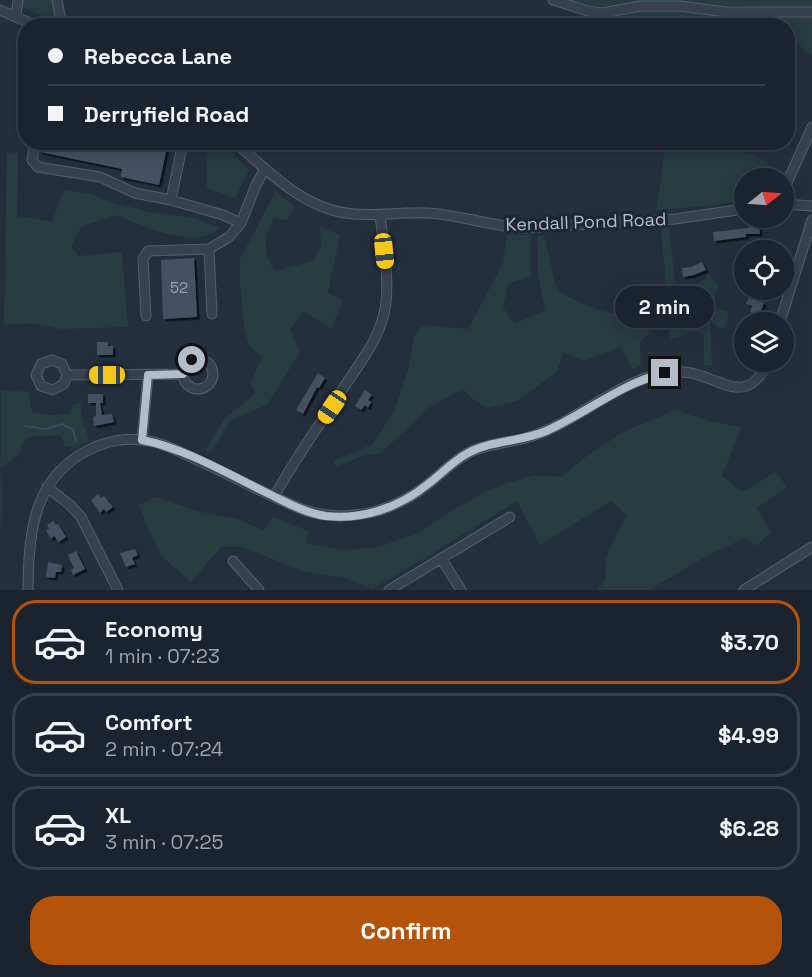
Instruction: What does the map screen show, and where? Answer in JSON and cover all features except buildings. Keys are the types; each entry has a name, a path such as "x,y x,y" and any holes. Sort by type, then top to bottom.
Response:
{"street":[{"path":"16,16 18,0"},
{"path":"57,0 60,18"},
{"path":"553,0 588,11 603,13 640,6 693,7 726,12 812,12"},
{"path":"0,10 20,18"},
{"path":"794,168 812,127"},
{"path":"33,150 32,160 38,167 100,177 135,193 171,200 223,215 241,223"},
{"path":"171,200 181,150"},
{"name":"Kendall Pond Road","path":"244,150 293,192 342,213 427,213 498,226 523,228 675,219 734,210"},
{"path":"146,316 143,259 148,251 209,249 229,237 241,223 265,169"},
{"path":"794,205 812,206"},
{"path":"274,497 288,471 379,331 386,302 387,286 380,214"},
{"path":"783,312 812,220"},
{"path":"209,249 212,314"},
{"path":"28,590 34,520 47,487 64,466 89,449 108,442 142,440 175,449 304,510 325,515 347,516 375,512 390,507 418,492 470,452 548,430 638,381 665,373 684,372 700,375 730,388 737,388 753,383 763,372"},
{"path":"66,375 183,374"},
{"path":"142,440 148,375"},
{"path":"47,487 81,517 118,590"},
{"path":"389,590 510,517"},
{"path":"744,590 812,547"},
{"path":"441,558 461,590"},
{"path":"233,561 259,590"}],"green space":[{"path":"23,0 55,0 58,18 47,18 22,7"},
{"path":"572,0 812,0 812,8 660,2 611,8"},
{"path":"639,9 812,15 812,56 795,42 795,18 590,18 590,15"},
{"path":"209,150 230,150 249,170 235,198 207,188"},
{"path":"665,150 738,150 738,152 756,156 774,168 734,168 734,202 656,211"},
{"path":"7,152 18,153 17,216 52,222 64,190 88,193 110,202 150,212 190,217 220,228 203,237 181,236 158,231 116,215 81,227 71,247 78,256 122,252 128,327 61,329 33,323 4,325"},
{"path":"276,191 295,207 287,220 274,218 271,225 266,238 266,252 271,265 275,271 313,261 321,245 320,227 340,235 328,293 343,300 331,329 303,311 290,329 300,352 267,405 231,420 211,452 205,451 225,418 256,393 250,383 262,357 249,346 244,327 240,259"},
{"path":"669,227 675,283 693,288 709,274 719,286 710,306 729,312 724,330 710,322 712,365 704,365 704,335 696,332 670,339 668,321 656,327 640,342 641,365 633,370 621,347 583,361 563,352 557,372 517,401 488,408 473,399 463,389 430,407 381,453 362,456 336,467 333,461 373,444 394,411 408,370 414,337 422,325 468,329 503,263 507,235 531,235 531,276 508,284 503,307 514,324 545,310 538,274 537,236 544,236 557,290 584,305 609,312 635,314 665,310 665,272 661,229"},
{"path":"1,390 28,392 32,412 49,415 70,414 73,405 81,403 81,415 89,441 65,447 61,435 31,436 24,440 20,453 1,468 3,505 0,532"},
{"path":"675,410 709,421 741,427 722,476 742,492 776,472 787,487 757,508 771,533 755,546 746,538 712,553 649,590 597,590 605,581 606,557 627,515 611,501 540,545 517,501 372,589 345,578 305,572 242,547 221,547 191,582 161,556 138,505 157,497 197,511 237,519 264,530 273,517 308,531 307,543 342,550 379,547 420,532 490,489 533,475 562,477 588,455 623,432"}],"waterway":[{"path":"25,426 46,429 62,424 73,430 76,441"}],"route":[{"path":"192,360 185,366 183,374 148,375 142,440 175,449 304,510 336,516 368,514 390,507 418,492 470,452 531,437 548,430 624,387 665,373"}]}
